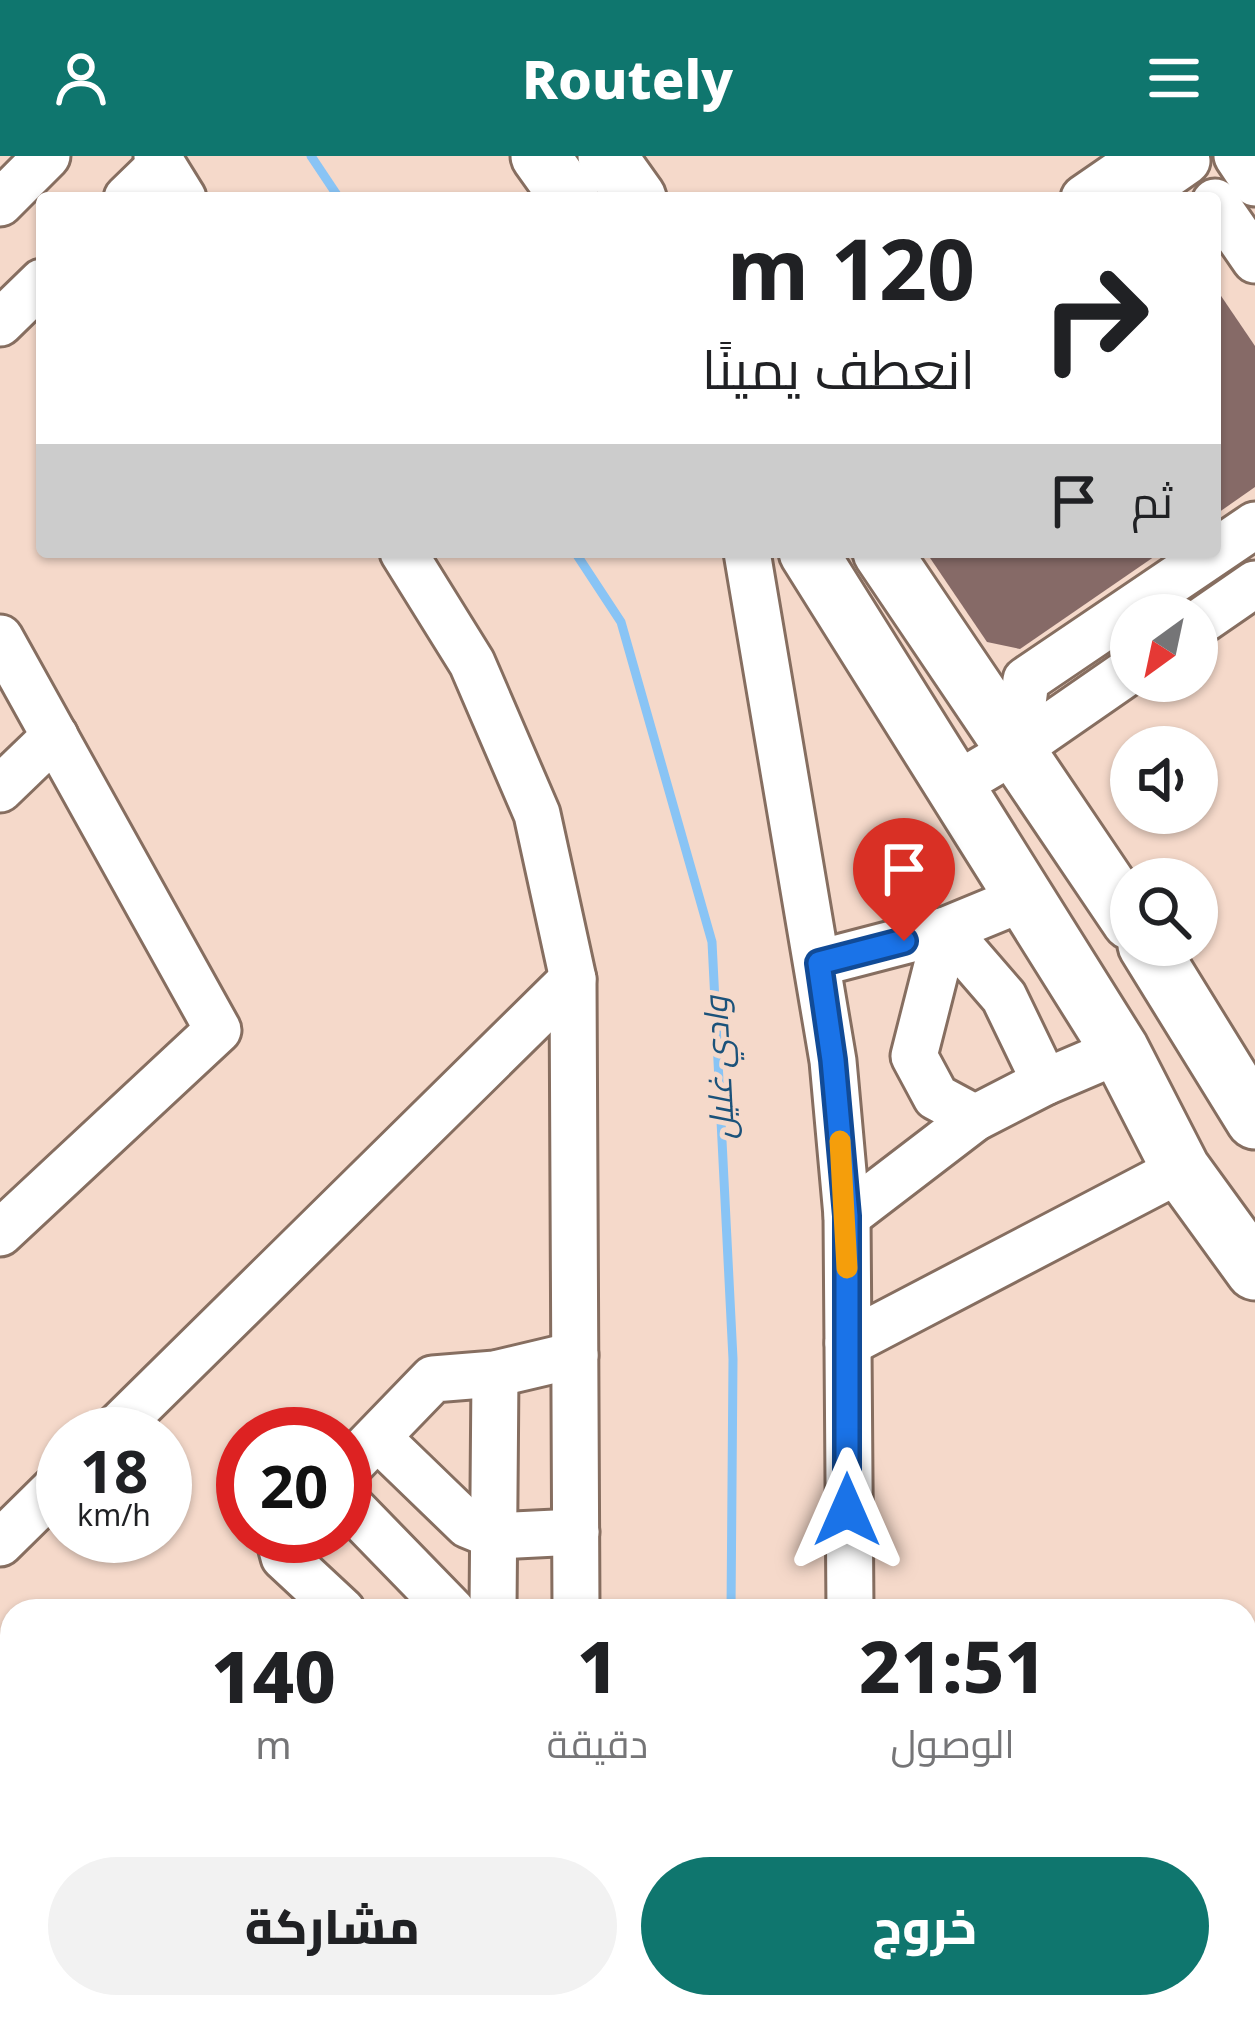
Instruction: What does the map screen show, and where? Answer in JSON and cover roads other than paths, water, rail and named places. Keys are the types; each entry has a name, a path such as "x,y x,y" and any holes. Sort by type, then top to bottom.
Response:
{"main road":[{"path":"540,156 566,192"},
{"path":"608,156 633,192"},
{"path":"812,558 1120,1050 1181,1169 1255,1270"},
{"path":"886,558 1110,889"},
{"path":"1160,966 1255,1120"}],"street":[{"path":"0,203 47,156"},
{"path":"1237,156 1255,183"},
{"path":"1097,192 1172,158"},
{"path":"1139,192 1172,158"},
{"path":"1172,158 1206,192"},
{"path":"137,192 167,173"},
{"path":"1221,210 1255,260"},
{"path":"0,323 36,288"},
{"path":"1221,548 1255,525"},
{"path":"407,558 472,663 537,814 573,980 576,1599"},
{"path":"748,558 833,1060 847,1216 849,1599"},
{"path":"1017,749 1026,680 1206,558"},
{"path":"1218,610 1255,584"},
{"path":"0,638 218,1030 0,1233"},
{"path":"953,787 1110,685"},
{"path":"0,789 55,736"},
{"path":"819,963 946,930 1026,897"},
{"path":"946,930 1004,997 1045,1082"},
{"path":"946,930 914,1056 936,1097 975,1118"},
{"path":"138,1407 573,980"},
{"path":"847,1216 975,1118 1120,1050"},
{"path":"848,1343 1181,1169"},
{"path":"372,1444 433,1379 495,1374 575,1355"},
{"path":"493,1599 495,1374"},
{"path":"433,1379 494,1439"},
{"path":"378,1438 468,1525 495,1536 576,1532"},
{"path":"0,1543 36,1508"},
{"path":"372,1529 440,1599"},
{"path":"846,1551 876,1599"},
{"path":"290,1563 329,1599"}],"waterway":[{"name":"وادي غليل","path":"311,156 335,192"},
{"name":"وادي غليل","path":"579,558 621,622 712,942 733,1359 731,1599"}]}
